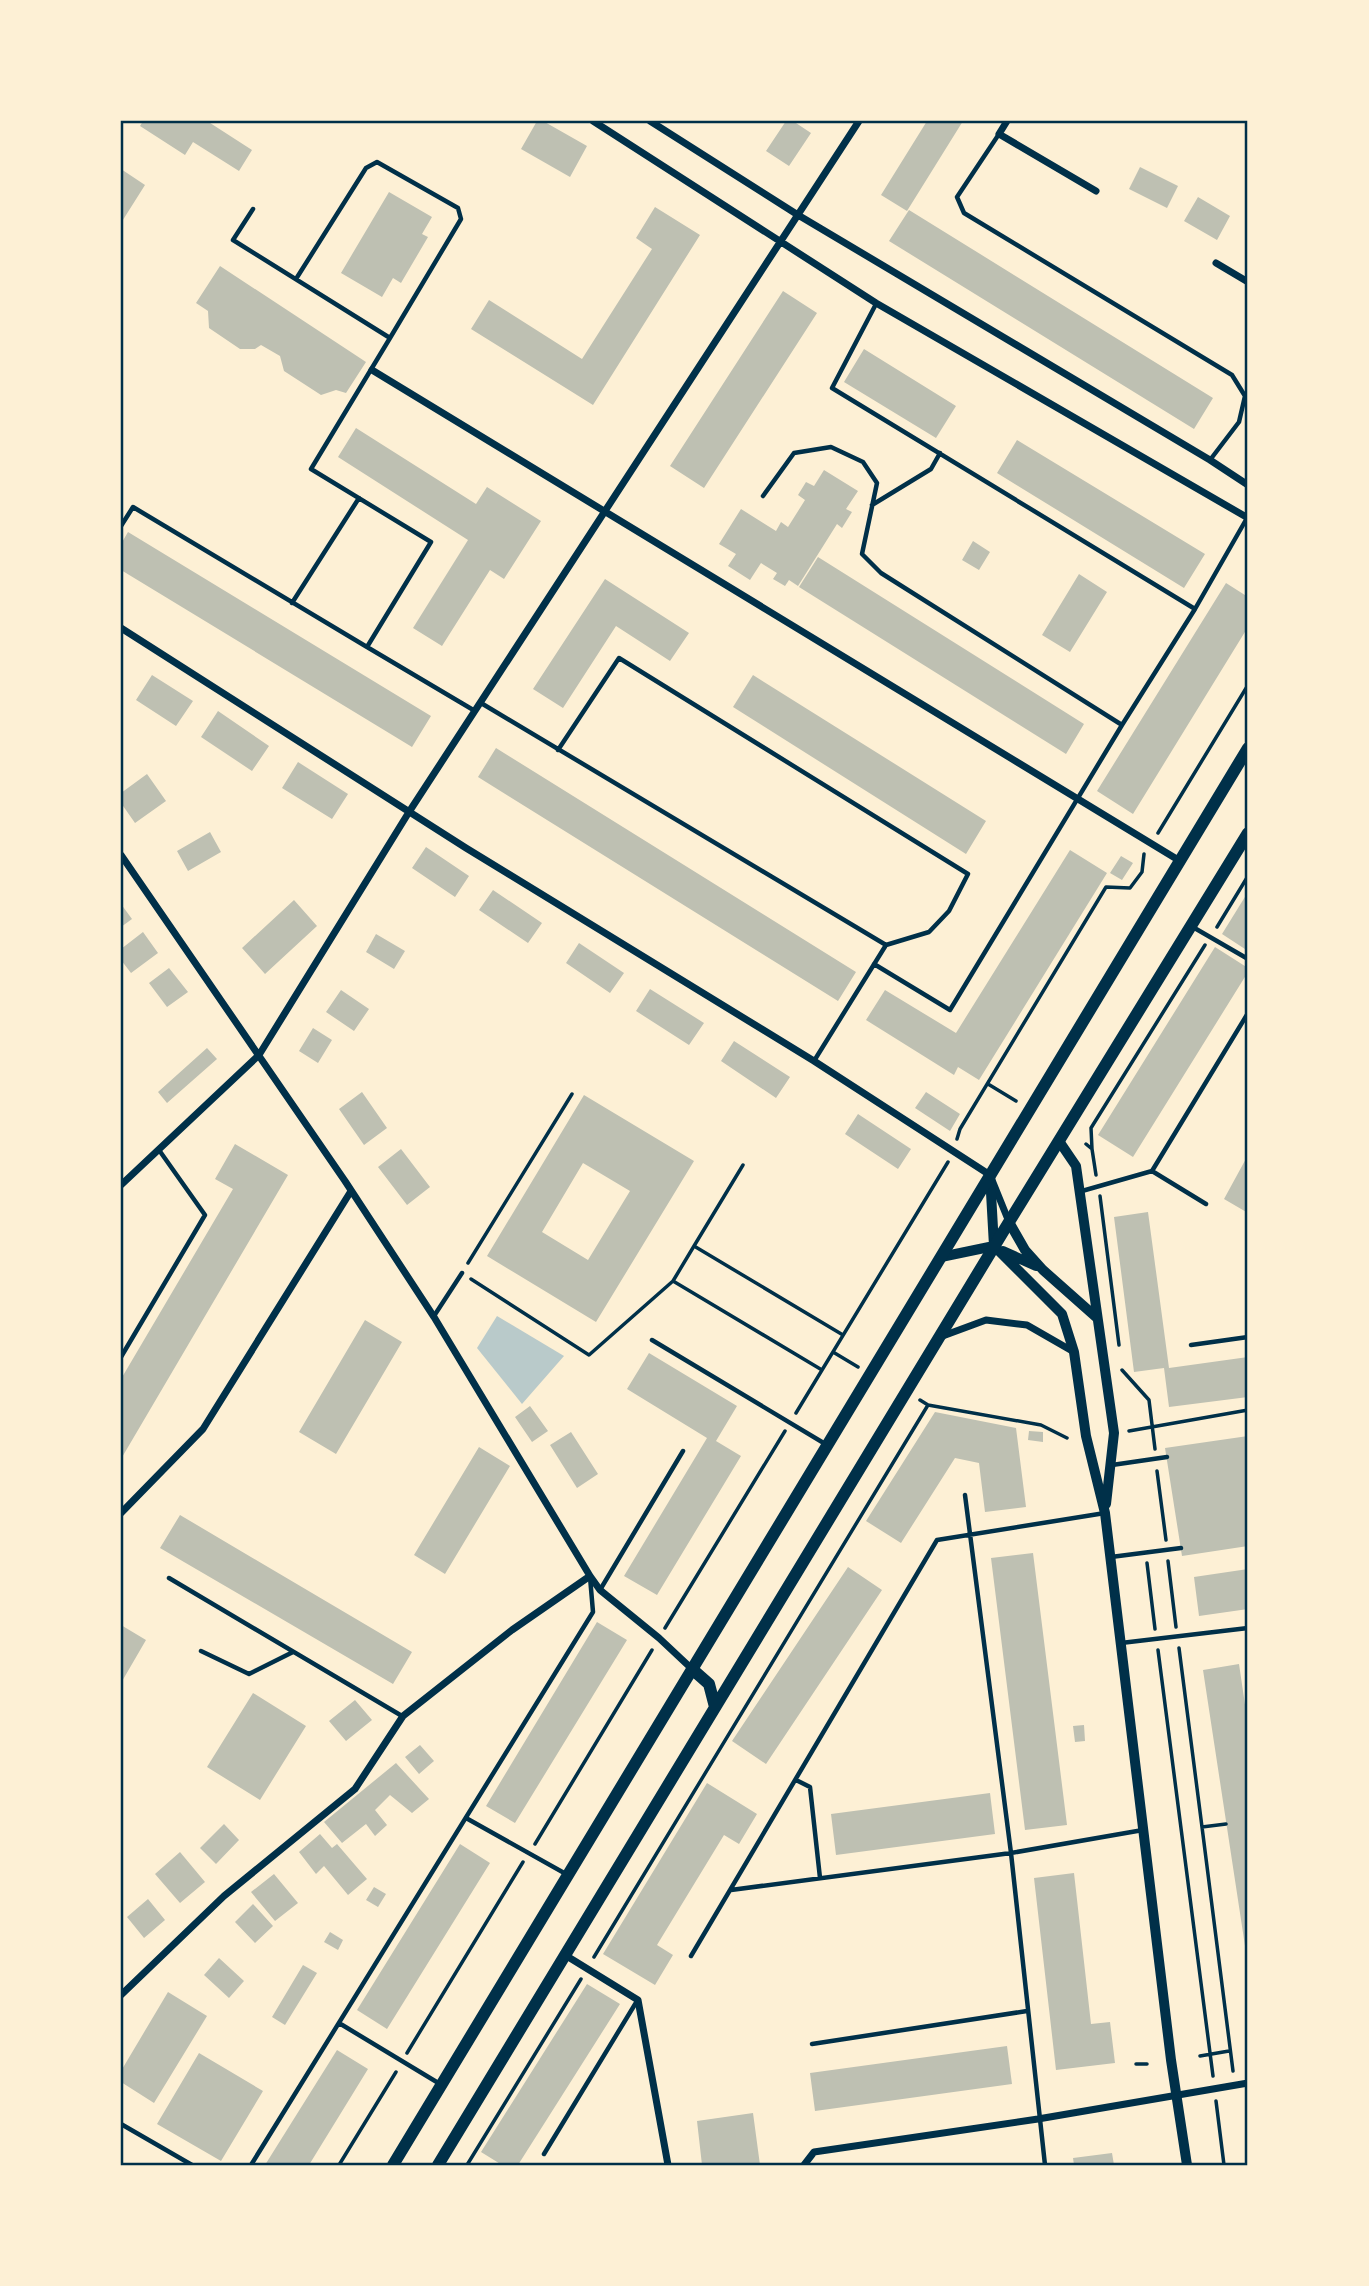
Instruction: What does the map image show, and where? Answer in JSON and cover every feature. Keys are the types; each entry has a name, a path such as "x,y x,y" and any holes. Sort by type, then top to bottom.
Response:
{"main road":[{"path":"393,2165 1248,748"},
{"path":"442,2163 994,1246 1248,833"},
{"path":"1059,1141 1076,1166 1081,1192 1114,1433 1105,1513"},
{"path":"990,1175 994,1246 1062,1314 1074,1352 1086,1436 1105,1513 1186,2165"},
{"path":"1009,1222 1025,1250 1043,1270 1096,1317"},
{"path":"941,1256 994,1246 1043,1270"},
{"path":"692,1669 709,1684 715,1707"}],"street":[{"path":"593,121 782,240 876,303 1247,518"},
{"path":"650,121 798,215 1248,485"},
{"path":"121,1185 259,1055 409,812 859,121"},
{"path":"1007,121 999,134 1096,191"},
{"path":"1216,263 1248,282"},
{"path":"372,370 1180,861"},
{"path":"121,628 409,812 814,1061 990,1175 1009,1222"},
{"path":"121,855 434,1317 590,1576 600,1590 692,1669"},
{"path":"121,1513 203,1429 351,1191"},
{"path":"940,1337 986,1320 1027,1325 1074,1352"},
{"path":"121,1995 224,1896 355,1789 403,1716 512,1630 590,1576"},
{"path":"565,1955 638,2000 668,2165"},
{"path":"804,2165 814,2152 1038,2119 1248,2083"}],"lane":[{"path":"999,134 957,197 964,213 1232,375 1245,396 1239,422 1210,460"},
{"path":"296,279 366,168 377,162 458,208 461,219 311,469 431,542 367,647"},
{"path":"253,209 233,240 390,338"},
{"path":"876,303 832,387 1195,608"},
{"path":"763,496 794,453 831,447 863,462 877,483 862,554 881,573 1122,725"},
{"path":"872,506 930,469 940,453"},
{"path":"292,603 359,498"},
{"path":"121,526 133,507 475,712"},
{"path":"874,964 950,1010 1247,518"},
{"path":"558,750 619,659 968,874 949,911 929,932 886,945 814,1061"},
{"path":"481,703 886,945"},
{"path":"1191,926 1248,959"},
{"path":"1081,1192 1152,1171 1248,1013"},
{"path":"121,1357 205,1215 159,1150"},
{"path":"1152,1171 1206,1204"},
{"path":"434,1317 463,1273"},
{"path":"1191,1345 1248,1337"},
{"path":"652,1340 827,1445"},
{"path":"600,1590 683,1451"},
{"path":"1110,1465 1167,1457"},
{"path":"965,1495 1011,1853 1045,2165"},
{"path":"691,1956 937,1540 1105,1513"},
{"path":"1111,1558 1181,1548"},
{"path":"251,2165 593,1612 590,1576"},
{"path":"169,1578 403,1716"},
{"path":"1121,1643 1248,1628"},
{"path":"201,1651 249,1674 294,1652"},
{"path":"795,1779 810,1787 821,1878"},
{"path":"466,1818 568,1876"},
{"path":"730,1890 1011,1853 1143,1829"},
{"path":"544,2154 638,2000"},
{"path":"812,2044 1027,2011"},
{"path":"339,2023 442,2085"},
{"path":"121,2124 192,2165"}],"path":[{"path":"339,2165 954,1153 960,1129 1106,887 1130,888 1142,872 1142,856 1248,685"},
{"path":"1233,2071 1228,2051 1149,1400 1122,1371 1091,1128 1248,876"},
{"path":"988,1084 1020,1103"},
{"path":"572,1094 463,1273 589,1356 673,1281 743,1165"},
{"path":"1086,1144 1092,1149"},
{"path":"694,1246 843,1335"},
{"path":"673,1281 822,1370"},
{"path":"833,1352 858,1367"},
{"path":"920,1400 928,1405 1041,1425 1067,1438"},
{"path":"467,2165 928,1405"},
{"path":"1129,1431 1248,1410"},
{"path":"1145,1553 1224,2165"},
{"path":"1202,1827 1226,1824"},
{"path":"1200,2056 1228,2051"},
{"path":"1136,2064 1147,2064"}],"shaded area":[{"path":"497,1316 564,1356 522,1404 477,1348"}],"building":[{"path":"143,121 207,121 252,150 239,171 193,142 185,155 140,126"},
{"path":"537,121 543,121 587,146 570,177 521,149"},
{"path":"786,121 793,121 811,133 789,166 766,151"},
{"path":"927,121 963,121 907,211 881,195"},
{"path":"1140,167 1178,186 1167,208 1129,189"},
{"path":"121,169 145,185 121,223"},
{"path":"389,192 432,217 422,234 428,237 401,283 393,278 382,297 341,273"},
{"path":"1198,197 1230,216 1217,240 1184,221"},
{"path":"655,207 700,235 593,405 471,329 489,300 582,359 652,249 636,238"},
{"path":"909,210 1213,398 1194,429 889,241"},
{"path":"220,266 366,362 346,393 336,390 321,395 284,371 280,356 261,345 255,349 240,349 209,328 208,311 196,303"},
{"path":"783,291 817,313 704,488 670,466"},
{"path":"864,349 956,406 936,438 844,382"},
{"path":"356,428 476,504 487,487 541,521 504,579 490,570 442,646 413,628 468,540 338,457"},
{"path":"1017,440 1205,554 1184,588 997,473"},
{"path":"824,470 858,491 846,509 852,512 842,528 837,524 798,586 789,580 785,586 773,579 777,573 761,563 750,580 728,566 736,554 719,544 741,509 776,531 781,522 788,527 805,500 798,495 806,482 814,486"},
{"path":"128,532 431,716 412,747 121,570 121,544"},
{"path":"973,541 990,552 979,570 962,560"},
{"path":"818,557 1084,724 1066,754 799,587"},
{"path":"1079,574 1107,592 1070,652 1042,635"},
{"path":"605,579 689,633 670,661 616,626 563,708 533,689"},
{"path":"1226,583 1248,597 1248,627 1133,814 1097,791"},
{"path":"152,675 193,701 176,726 136,700"},
{"path":"753,675 986,821 966,854 733,707"},
{"path":"218,711 269,746 252,771 201,737"},
{"path":"496,748 856,972 838,1001 478,777"},
{"path":"298,762 348,794 332,819 282,788"},
{"path":"147,774 166,801 135,823 121,803 121,793"},
{"path":"210,832 221,852 188,871 177,851"},
{"path":"426,847 469,876 455,897 412,868"},
{"path":"1070,850 1107,873 979,1080 958,1067 954,1075 866,1020 885,990 956,1033"},
{"path":"1121,856 1133,863 1122,880 1110,873"},
{"path":"493,890 542,923 528,943 479,910"},
{"path":"1248,892 1248,951 1222,934"},
{"path":"294,900 317,926 265,974 242,948"},
{"path":"121,904 132,919 121,927"},
{"path":"143,932 158,953 131,973 121,960 121,949"},
{"path":"376,934 405,951 394,969 366,952"},
{"path":"579,943 624,973 610,993 566,963"},
{"path":"1215,947 1248,968 1248,972 1133,1157 1098,1135"},
{"path":"169,968 188,992 167,1007 149,983"},
{"path":"650,989 704,1023 689,1045 636,1011"},
{"path":"341,990 369,1009 354,1031 326,1012"},
{"path":"313,1028 332,1040 318,1063 299,1051"},
{"path":"734,1041 790,1077 776,1098 721,1061"},
{"path":"207,1048 217,1059 167,1103 158,1092"},
{"path":"362,1092 387,1128 364,1145 339,1109"},
{"path":"926,1092 960,1114 950,1131 915,1108"},
{"path":"584,1095 694,1161 596,1322 487,1256","holes":["583,1163 630,1191 588,1260 542,1232"]},
{"path":"858,1114 911,1149 898,1169 845,1134"},
{"path":"235,1144 288,1175 121,1459 121,1379 233,1189 215,1179"},
{"path":"401,1149 430,1187 407,1205 378,1167"},
{"path":"1248,1155 1248,1213 1224,1199"},
{"path":"1148,1212 1169,1368 1248,1357 1248,1397 1169,1407 1164,1368 1134,1372 1114,1217"},
{"path":"365,1320 402,1342 336,1454 299,1432"},
{"path":"649,1353 737,1406 716,1441 741,1456 657,1595 624,1576 707,1438 627,1389"},
{"path":"530,1406 548,1431 532,1442 515,1417"},
{"path":"935,1412 1016,1428 1026,1507 985,1512 979,1463 955,1458 901,1543 866,1521"},
{"path":"1029,1431 1043,1432 1043,1442 1028,1440"},
{"path":"571,1432 598,1474 577,1488 550,1445"},
{"path":"1248,1436 1248,1546 1182,1556 1165,1448"},
{"path":"479,1447 510,1466 445,1574 414,1555"},
{"path":"180,1515 412,1652 393,1684 160,1548"},
{"path":"1033,1553 1067,1825 1025,1830 991,1558"},
{"path":"848,1567 882,1590 766,1764 732,1741"},
{"path":"1248,1569 1248,1609 1199,1616 1194,1577"},
{"path":"597,1622 627,1640 515,1823 486,1806"},
{"path":"121,1625 146,1640 121,1683"},
{"path":"1239,1664 1248,1725 1247,1959 1203,1670"},
{"path":"253,1693 306,1726 260,1800 207,1767"},
{"path":"355,1700 372,1720 346,1741 329,1721"},
{"path":"1084,1725 1085,1741 1075,1742 1073,1726"},
{"path":"420,1745 434,1761 419,1774 405,1757"},
{"path":"396,1763 429,1799 412,1813 390,1795 375,1810 387,1825 375,1836 366,1824 342,1843 324,1822"},
{"path":"707,1783 757,1814 739,1844 724,1835 657,1945 673,1955 655,1985 603,1954"},
{"path":"990,1793 995,1834 836,1855 831,1814"},
{"path":"224,1824 239,1840 216,1864 200,1848"},
{"path":"320,1834 332,1848 337,1844 367,1879 348,1895 324,1866 316,1874 299,1852"},
{"path":"460,1844 490,1863 387,2029 357,2010"},
{"path":"180,1852 205,1882 180,1903 155,1874"},
{"path":"1074,1873 1091,2024 1110,2022 1115,2063 1056,2070 1034,1878"},
{"path":"274,1874 298,1903 275,1921 251,1892"},
{"path":"374,1887 386,1894 378,1907 366,1900"},
{"path":"148,1899 165,1920 144,1938 127,1917"},
{"path":"253,1904 273,1926 255,1943 235,1922"},
{"path":"330,1932 343,1940 338,1950 324,1942"},
{"path":"219,1958 244,1981 229,1998 204,1975"},
{"path":"303,1965 317,1973 285,2025 272,2017"},
{"path":"587,1984 620,2004 518,2165 502,2165 481,2152"},
{"path":"168,1992 207,2016 154,2103 121,2082 121,2071"},
{"path":"1007,2046 1012,2084 815,2111 810,2073"},
{"path":"337,2050 368,2069 309,2165 265,2165"},
{"path":"199,2053 263,2091 221,2161 157,2124"},
{"path":"753,2113 760,2165 702,2165 697,2121"},
{"path":"1112,2153 1114,2165 1074,2165 1073,2158"}]}
